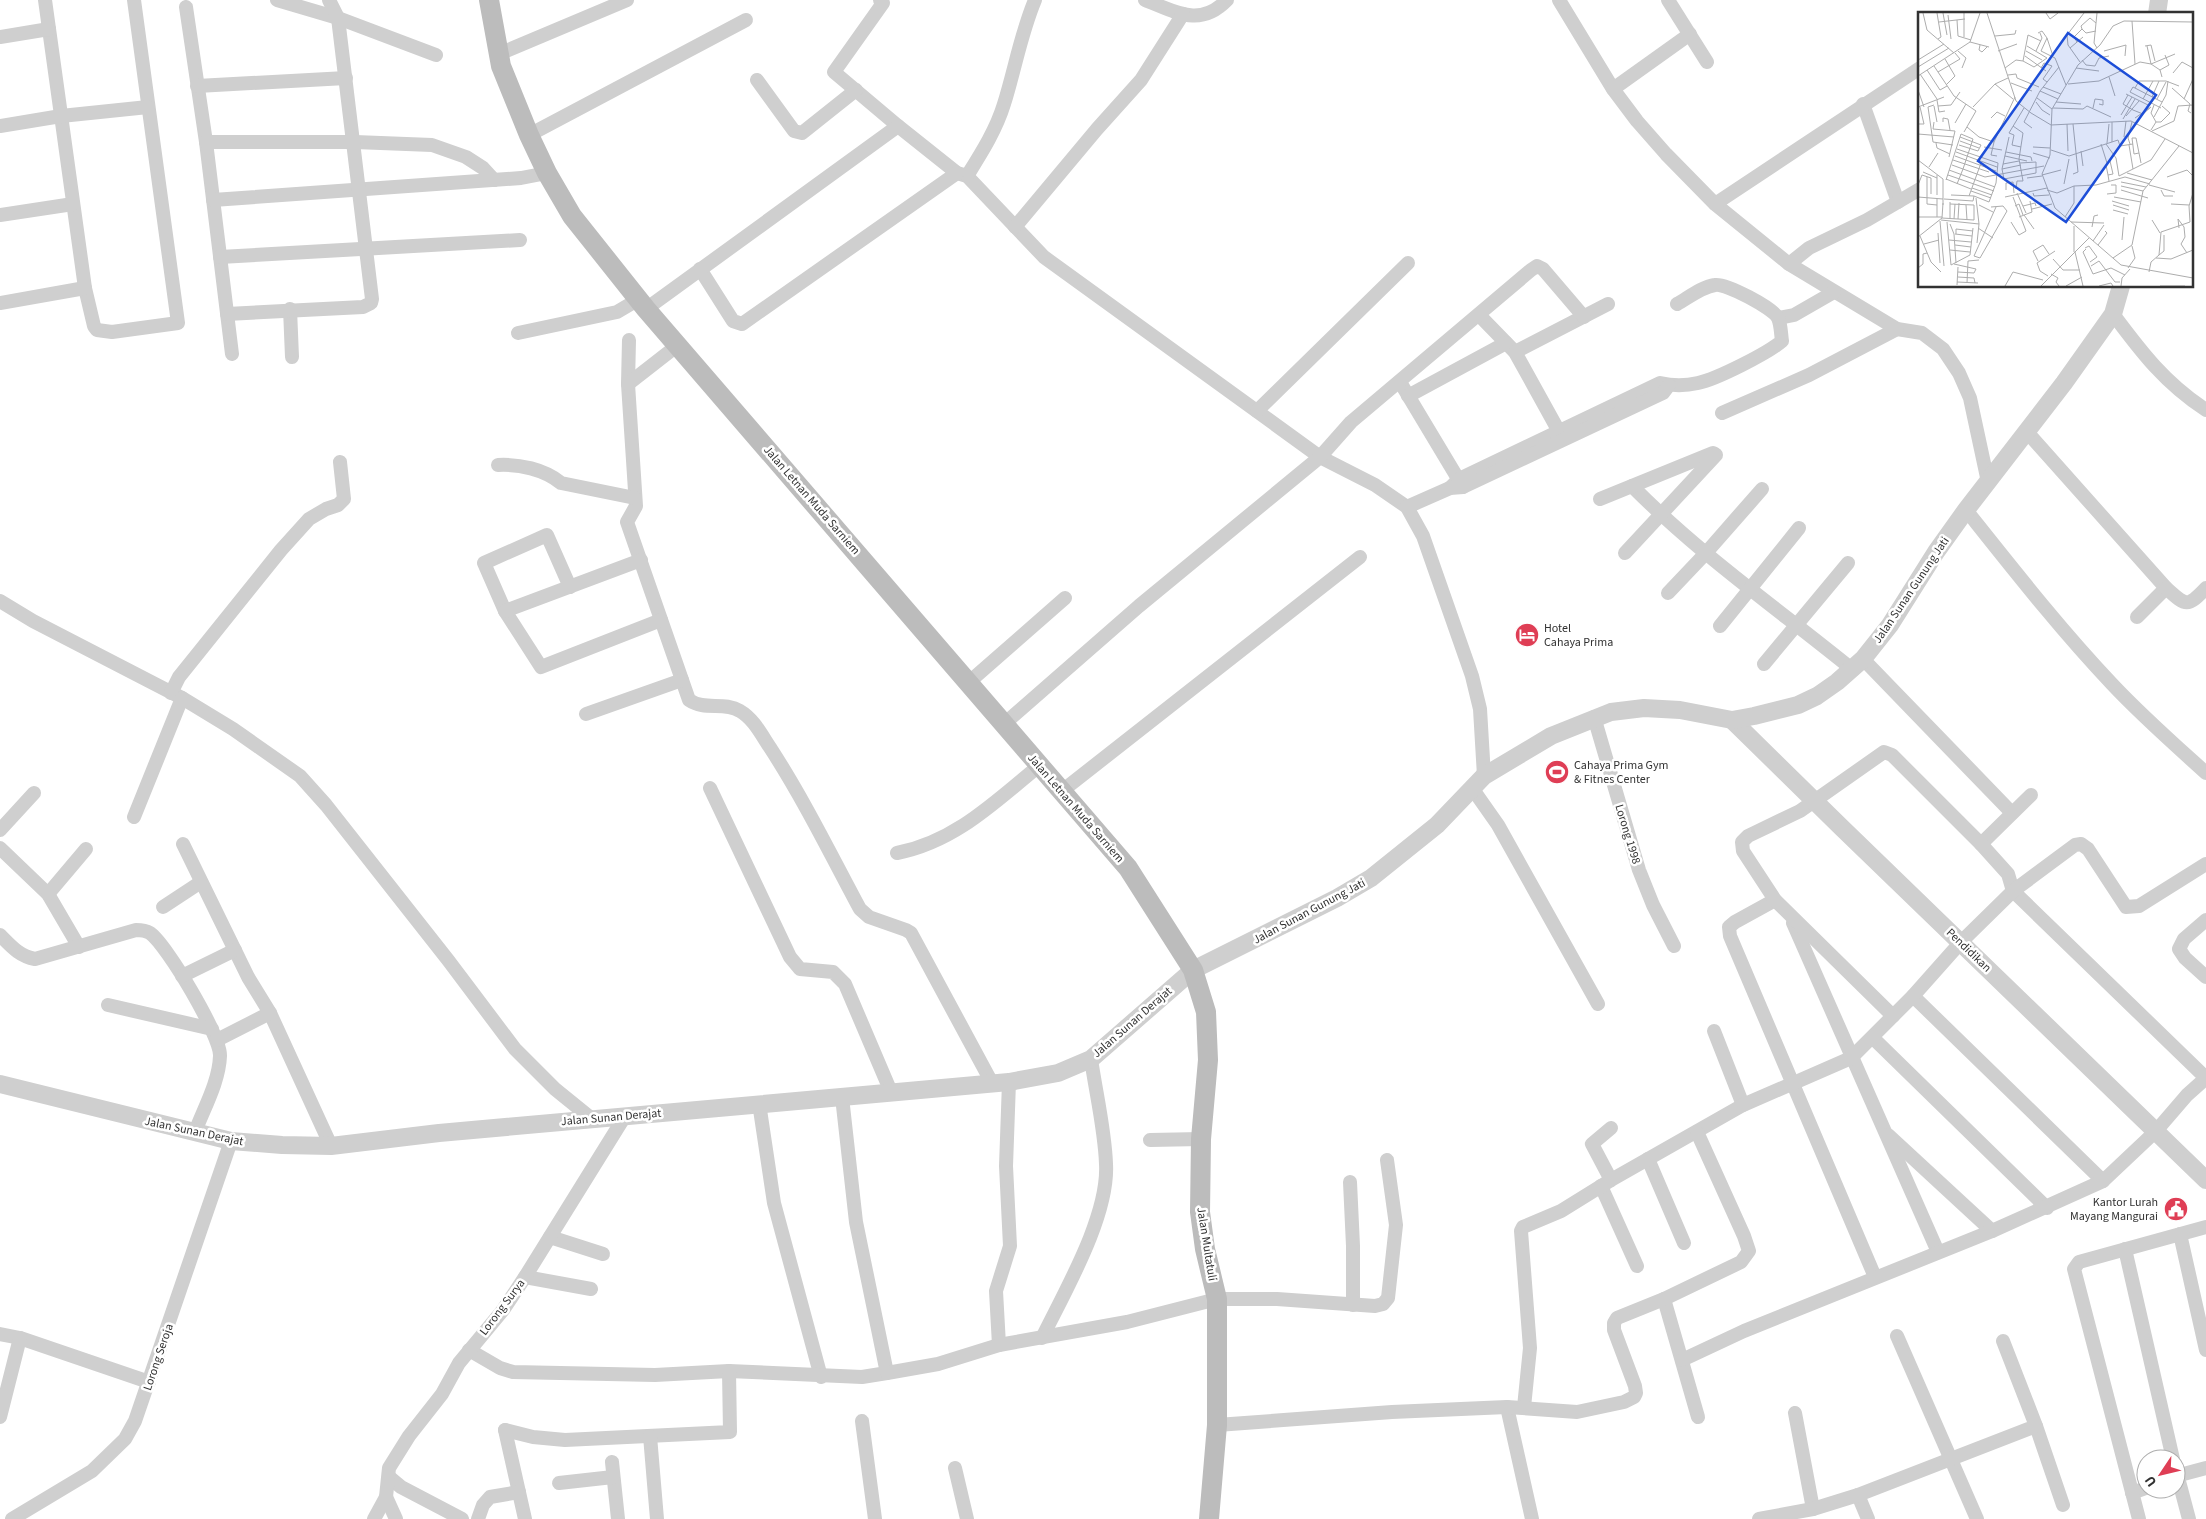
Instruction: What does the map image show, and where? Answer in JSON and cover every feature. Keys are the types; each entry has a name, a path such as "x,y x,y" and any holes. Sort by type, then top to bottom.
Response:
{"main road":[{"name":"Jalan Letnan Muda Sarniem","path":"489,0 501,66 529,135 547,173 572,216 643,304 1128,868 1192,970"},
{"name":"Jalan Multatuli","path":"1192,970 1206,1012 1208,1060 1201,1139 1200,1212 1205,1249 1217,1299 1217,1425 1209,1519"}],"street":[{"path":"45,0 85,288 92,319 98,330 112,332 178,323 134,0"},
{"path":"227,314 290,309 363,307 370,303 373,293 355,142 338,18 329,0"},
{"path":"499,54 627,0"},
{"path":"700,270 733,321 736,324 742,324 962,174 991,137 1004,104 1011,75 1036,0"},
{"path":"1145,0 1183,14 1199,17 1217,10 1227,0"},
{"path":"1559,0 1613,89 1666,154 1714,204 1789,264 1898,329 1922,333 1943,349 1959,374 1970,398 1988,482"},
{"path":"1668,0 1707,62"},
{"path":"282,1 338,18 436,55"},
{"path":"883,1 834,72 898,126 962,174 1044,257 1320,457 1375,485 1407,507 1424,536 1472,676 1480,709 1478,782 1498,825 1598,1004"},
{"path":"186,7 206,142 232,354"},
{"path":"1015,227 1097,128 1141,80 1183,14"},
{"path":"529,135 746,20"},
{"path":"0,37 49,29"},
{"path":"1613,89 1690,34"},
{"path":"1714,204 1918,69"},
{"path":"197,86 346,78"},
{"path":"757,80 794,131 798,133 802,133 856,90"},
{"path":"1863,104 1898,202"},
{"path":"0,126 61,116 148,107"},
{"path":"518,334 618,312 643,304 700,270 898,126"},
{"path":"206,142 355,142 432,145 466,157 484,168 494,180"},
{"path":"213,200 521,178 547,173"},
{"path":"1789,264 1809,248 1867,220 1918,190"},
{"path":"0,216 73,204"},
{"path":"220,258 520,240"},
{"path":"1258,411 1408,263"},
{"path":"1004,724 1139,606 1320,457 1351,422 1537,266 1543,269 1584,317"},
{"path":"1407,507 1561,435 1663,393 1669,385 1684,386 1700,383 1772,350 1782,341 1778,318 1758,302 1717,284 1707,287 1677,304"},
{"path":"0,303 85,288"},
{"name":"Jalan Sunan Gunung Jati","path":"1192,970 1337,898 1371,878 1437,825 1478,782 1551,736 1594,717 1611,712 1644,708 1680,710 1732,720 1762,715 1798,705 1817,696 1858,664 1890,625 1936,552 1966,510 2064,383 2113,314 2120,288"},
{"path":"1778,318 1794,315 1834,292"},
{"path":"1408,396 1510,347 1584,317 1608,304"},
{"path":"290,309 292,357"},
{"path":"2113,314 2151,364 2187,398 2206,410"},
{"path":"1479,315 1510,347 1561,435"},
{"path":"1722,413 1809,374 1898,329"},
{"path":"629,340 628,384 636,506 628,522 689,700 697,706 731,706 741,711 753,722 794,784 860,909 869,918 906,930 914,938 925,961 1000,1082 1010,1246 996,1291 1000,1346"},
{"path":"628,384 678,345"},
{"path":"1400,382 1457,485"},
{"path":"2027,432 2166,588 2182,602 2194,601 2206,588"},
{"path":"1600,499 1714,454 1716,455 1625,553"},
{"path":"134,817 176,696 179,677 303,525 326,509 338,505 344,499 340,462"},
{"path":"498,465 515,464 553,476 561,483 635,498"},
{"path":"1632,486 1705,554 1798,626 1858,664 2012,814"},
{"path":"1668,593 1762,489"},
{"path":"1966,510 2040,603 2112,684 2168,740 2206,773"},
{"path":"1720,626 1799,528"},
{"path":"570,587 547,535 484,563 505,611 540,668 661,620"},
{"path":"1062,791 1360,557"},
{"path":"505,611 641,560"},
{"path":"1764,664 1798,626 1848,563"},
{"path":"2137,617 2166,588"},
{"path":"968,683 1065,598"},
{"path":"0,602 176,696 279,760 313,789 448,960 515,1049 555,1089 592,1119"},
{"path":"586,714 682,680"},
{"name":"Lorong 1998","path":"1594,717 1639,870 1653,905 1674,946"},
{"name":"Pendidikan","path":"1732,720 2206,1180"},
{"path":"1682,1360 1875,1277 2047,1208 2103,1182 2156,1131 2187,1095 2206,1078 2012,891 2008,874 1887,752 1884,752 1815,802 1748,836 1742,842 1743,851 1775,900 1894,1016"},
{"path":"897,853 920,847 956,831 981,814 1040,765"},
{"path":"710,788 790,957 800,969 833,972 845,984 891,1092"},
{"path":"0,830 34,794"},
{"path":"1980,844 2031,795"},
{"path":"182,844 234,950 270,1013 331,1146"},
{"path":"1524,1407 1530,1348 1521,1230 1525,1225 1561,1211 1606,1183 1743,1106 1851,1058 1873,1038 1961,942 2012,891 2075,845 2081,844 2088,848 2126,907 2131,908 2139,906 2206,864"},
{"path":"0,848 48,894 79,947"},
{"path":"48,894 86,849"},
{"path":"164,907 201,882"},
{"path":"1775,900 1735,922 1729,927 1730,936 1875,1277"},
{"path":"1790,916 1938,1252"},
{"path":"2206,920 2184,939 2179,949 2185,958 2206,977"},
{"path":"0,934 16,952 25,957 35,958 128,932 144,930 159,940 182,976 215,1035 220,1054 214,1081 195,1132"},
{"path":"182,976 234,950"},
{"name":"Jalan Sunan Derajat","path":"0,1084 231,1141 282,1146 331,1146 758,1103 1000,1082 1058,1073 1091,1059 1192,970"},
{"path":"1913,996 2103,1182"},
{"path":"108,1005 215,1035 270,1013"},
{"path":"1714,1031 1743,1106"},
{"path":"1873,1038 2047,1208"},
{"path":"1042,1338 1094,1227 1104,1193 1106,1165 1091,1059"},
{"path":"842,1097 856,1222 887,1373"},
{"path":"758,1103 774,1202 821,1377"},
{"name":"Lorong Surya","path":"386,1497 389,1468 409,1436 442,1394 468,1350 503,1310 526,1277 625,1116"},
{"path":"1611,1128 1592,1144 1637,1266"},
{"path":"1884,1131 1992,1231"},
{"path":"1217,1425 1392,1412 1507,1407 1577,1412 1624,1402 1634,1397 1636,1393 1635,1386 1614,1330 1614,1323 1617,1318 1742,1262 1749,1251 1697,1132"},
{"path":"1150,1140 1201,1139"},
{"name":"Lorong Seroja","path":"12,1519 92,1471 125,1439 135,1421 231,1141"},
{"path":"1648,1159 1684,1242"},
{"path":"468,1350 500,1368 513,1372 655,1375 730,1372 821,1377 862,1377 938,1364 1000,1346 1127,1322 1217,1299 1278,1299 1378,1305 1386,1302 1388,1298 1396,1225 1387,1160"},
{"path":"1350,1182 1354,1246 1353,1305"},
{"path":"2139,1519 2074,1269 2079,1262 2206,1227"},
{"path":"2180,1234 2203,1327 2206,1350"},
{"path":"550,1237 603,1254"},
{"path":"2125,1249 2171,1449"},
{"path":"526,1277 591,1289"},
{"path":"1664,1298 1698,1417"},
{"path":"0,1334 20,1338 148,1382"},
{"path":"1897,1336 1952,1458 1977,1519"},
{"path":"0,1418 20,1338"},
{"path":"2003,1341 2036,1426 2063,1505"},
{"path":"525,1519 505,1430 533,1437 565,1440 730,1432 730,1372"},
{"path":"1507,1407 1532,1519"},
{"path":"1795,1413 1813,1509"},
{"path":"862,1421 875,1519"},
{"path":"1759,1519 1813,1509 1858,1495 2036,1426"},
{"path":"650,1436 657,1519"},
{"path":"612,1462 618,1519"},
{"path":"955,1468 967,1519"},
{"path":"2186,1472 2206,1468"},
{"path":"389,1477 401,1486 462,1519"},
{"path":"559,1483 613,1477"},
{"path":"478,1519 490,1497 519,1492"},
{"path":"2132,1493 2136,1492"},
{"path":"1858,1495 1868,1519"},
{"path":"374,1519 386,1497"},
{"path":"386,1497 396,1519"},
{"path":"2183,1499 2189,1519"}],"place":[{"name":"Hotel Cahaya Prima","path":"1527,635"},
{"name":"Cahaya Prima Gym & Fitnes Center","path":"1557,772"},
{"name":"Kantor Lurah Mayang Mangurai","path":"2176,1209"}]}
